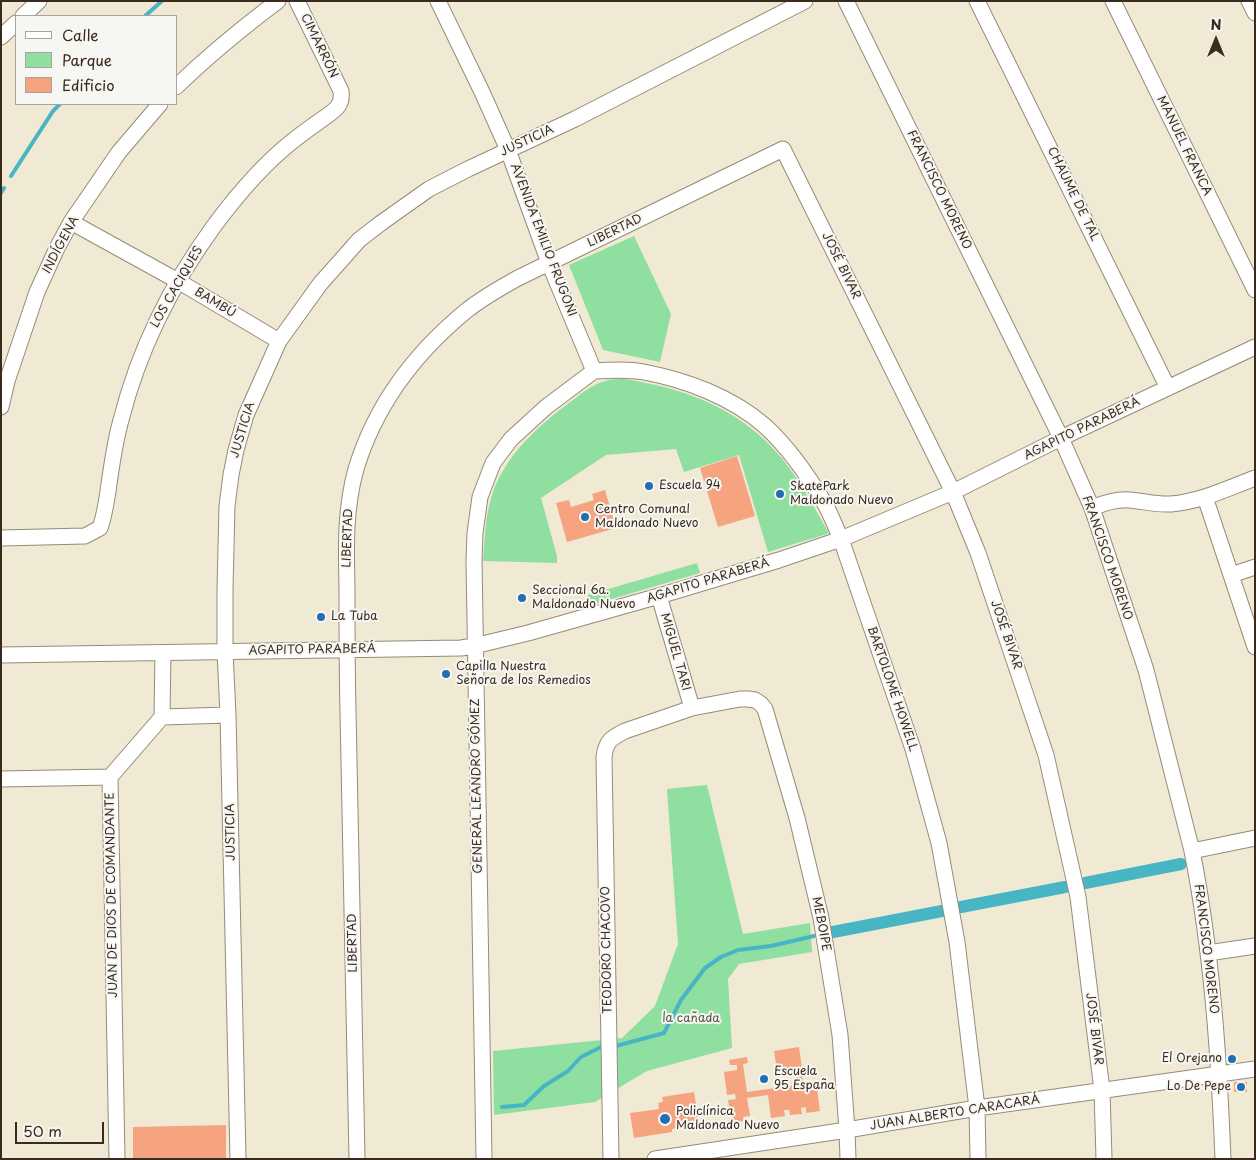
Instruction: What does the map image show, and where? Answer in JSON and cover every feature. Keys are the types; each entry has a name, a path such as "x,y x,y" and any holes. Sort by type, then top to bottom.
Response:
{"street":[{"path":"24,15 39,1"},
{"path":"178,84 232,36 278,1"},
{"name":"CIMARRÓN","path":"297,1 341,91"},
{"name":"AVENIDA EMILIO FRUGONI","path":"438,1 508,150 550,263 594,371"},
{"name":"JUSTICIA","path":"238,1159 225,651 227,506 236,450 246,415 279,340 320,284 360,240 429,189 575,119 805,1"},
{"name":"FRANCISCO MORENO","path":"846,1 1061,438 1092,508 1146,670 1192,851 1196,874 1208,953 1220,1073 1223,1159"},
{"name":"CHAUME DE TAL","path":"977,1 1168,388"},
{"name":"MANUEL FRANCA","path":"1113,1 1255,290"},
{"path":"1249,1 1255,13"},
{"path":"1,37 15,24"},
{"name":"LOS CACIQUES","path":"1,538 85,536 100,528 104,518 120,421 133,378 164,305 193,256 239,193 293,140 335,110 341,102 341,91"},
{"name":"INDÍGENA","path":"1,407 7,380 37,292 57,248 71,222 119,152 159,105"},
{"name":"LIBERTAD","path":"357,1159 346,529 356,469 374,423 404,375 422,352 467,310 491,293 518,278 783,149"},
{"name":"JOSÉ BIVAR","path":"783,149 953,492 978,553 1046,755 1078,897 1102,1090 1104,1159"},
{"name":"BAMBÚ","path":"71,222 279,340"},
{"name":"AGAPITO PARABERÁ","path":"1,656 461,648 528,633 779,560 841,539 953,492 1061,438 1255,347"},
{"name":"BARTOLOMÉ HOWELL","path":"594,371 620,370 644,372 711,391 740,408 765,426 788,451 826,506 841,539 913,749 939,843 957,942 976,1108 978,1159"},
{"name":"GENERAL LEANDRO GÓMEZ","path":"484,1159 474,646 475,533 480,498 493,463 512,439 546,406 594,371"},
{"path":"1092,508 1108,502 1127,500 1157,504 1186,502 1255,478"},
{"path":"1205,496 1255,647"},
{"path":"1231,576 1255,567"},
{"name":"MIGUEL TARI","path":"659,596 692,708"},
{"path":"163,653 162,717 228,715"},
{"name":"MEBOIPE","path":"692,708 748,699 755,700 765,709 797,818 821,918 840,1035 848,1159"},
{"name":"TEODORO CHACOVO","path":"611,1159 605,749 608,742 625,731 692,708"},
{"name":"JUAN DE DIOS DE COMANDANTE","path":"117,1159 110,777 162,717"},
{"path":"1,779 110,777"},
{"path":"1192,851 1255,838"},
{"path":"1208,953 1255,946"},
{"name":"JUAN ALBERTO CARACARÁ","path":"655,1159 732,1153 847,1130 976,1108 1255,1069"}],"green space":[{"path":"634,236 671,314 660,362 603,350 569,265"},
{"path":"624,379 651,384 701,399 724,410 745,424 765,440 783,459 807,495 828,532 827,534 768,552 739,455 684,472 676,449 606,455 541,498 557,556 557,563 483,561 490,501 499,478 515,453 524,442 557,412 586,391 607,380"},
{"path":"697,563 700,573 588,606 585,601 588,595"},
{"name":"la cañada","path":"707,785 743,934 810,923 812,952 739,964 728,979 732,1048 647,1071 595,1102 494,1115 493,1051 622,1038 655,1006 678,944 667,789"}],"building":[{"path":"737,456 755,516 718,527 700,468"},
{"path":"605,490 616,528 567,542 556,503 569,500 571,507 594,500 592,494"},
{"path":"799,1047 803,1084 809,1083 810,1089 817,1088 820,1111 806,1113 806,1107 801,1108 802,1114 790,1115 789,1110 784,1110 785,1116 771,1118 768,1095 747,1098 750,1116 743,1117 744,1121 732,1123 728,1100 736,1099 735,1094 727,1095 724,1072 737,1070 737,1065 730,1065 729,1060 747,1057 748,1063 743,1064 747,1092 797,1085 795,1069 777,1071 774,1051"},
{"name":"Lo De Pepe","path":"1234,1082 1247,1082 1247,1092 1234,1092"},
{"name":"Policlínica Maldonado Nuevo","path":"694,1092 700,1128 696,1128 696,1125 672,1129 672,1132 634,1138 630,1113 659,1109 658,1103 663,1102 662,1097"},
{"path":"226,1125 226,1159 133,1159 133,1127"}],"waterway":[{"path":"146,15 162,1"},
{"path":"11,176 53,111 59,105"},
{"path":"1,193 4,188"},
{"path":"1085,883 1181,864"},
{"path":"961,907 1065,887"},
{"path":"833,932 942,911"},
{"path":"616,1046 664,1033 681,1000 705,968 721,957 738,950 771,946 814,936"},
{"path":"502,1107 524,1105 544,1086 568,1071 581,1057 601,1047"}],"place":[{"name":"Escuela 94","path":"649,486"},
{"name":"SkatePark Maldonado Nuevo","path":"780,494"},
{"name":"Centro Comunal Maldonado Nuevo","path":"585,517"},
{"name":"Seccional 6a. Maldonado Nuevo","path":"522,598"},
{"name":"La Tuba","path":"321,617"},
{"name":"Capilla Nuestra Señora de los Remedios","path":"446,674"},
{"name":"El Orejano","path":"1232,1059"},
{"name":"Escuela 95 España","path":"764,1079"},
{"name":"Lo De Pepe","path":"1241,1087"},
{"name":"Policlínica Maldonado Nuevo","path":"665,1119"}]}
